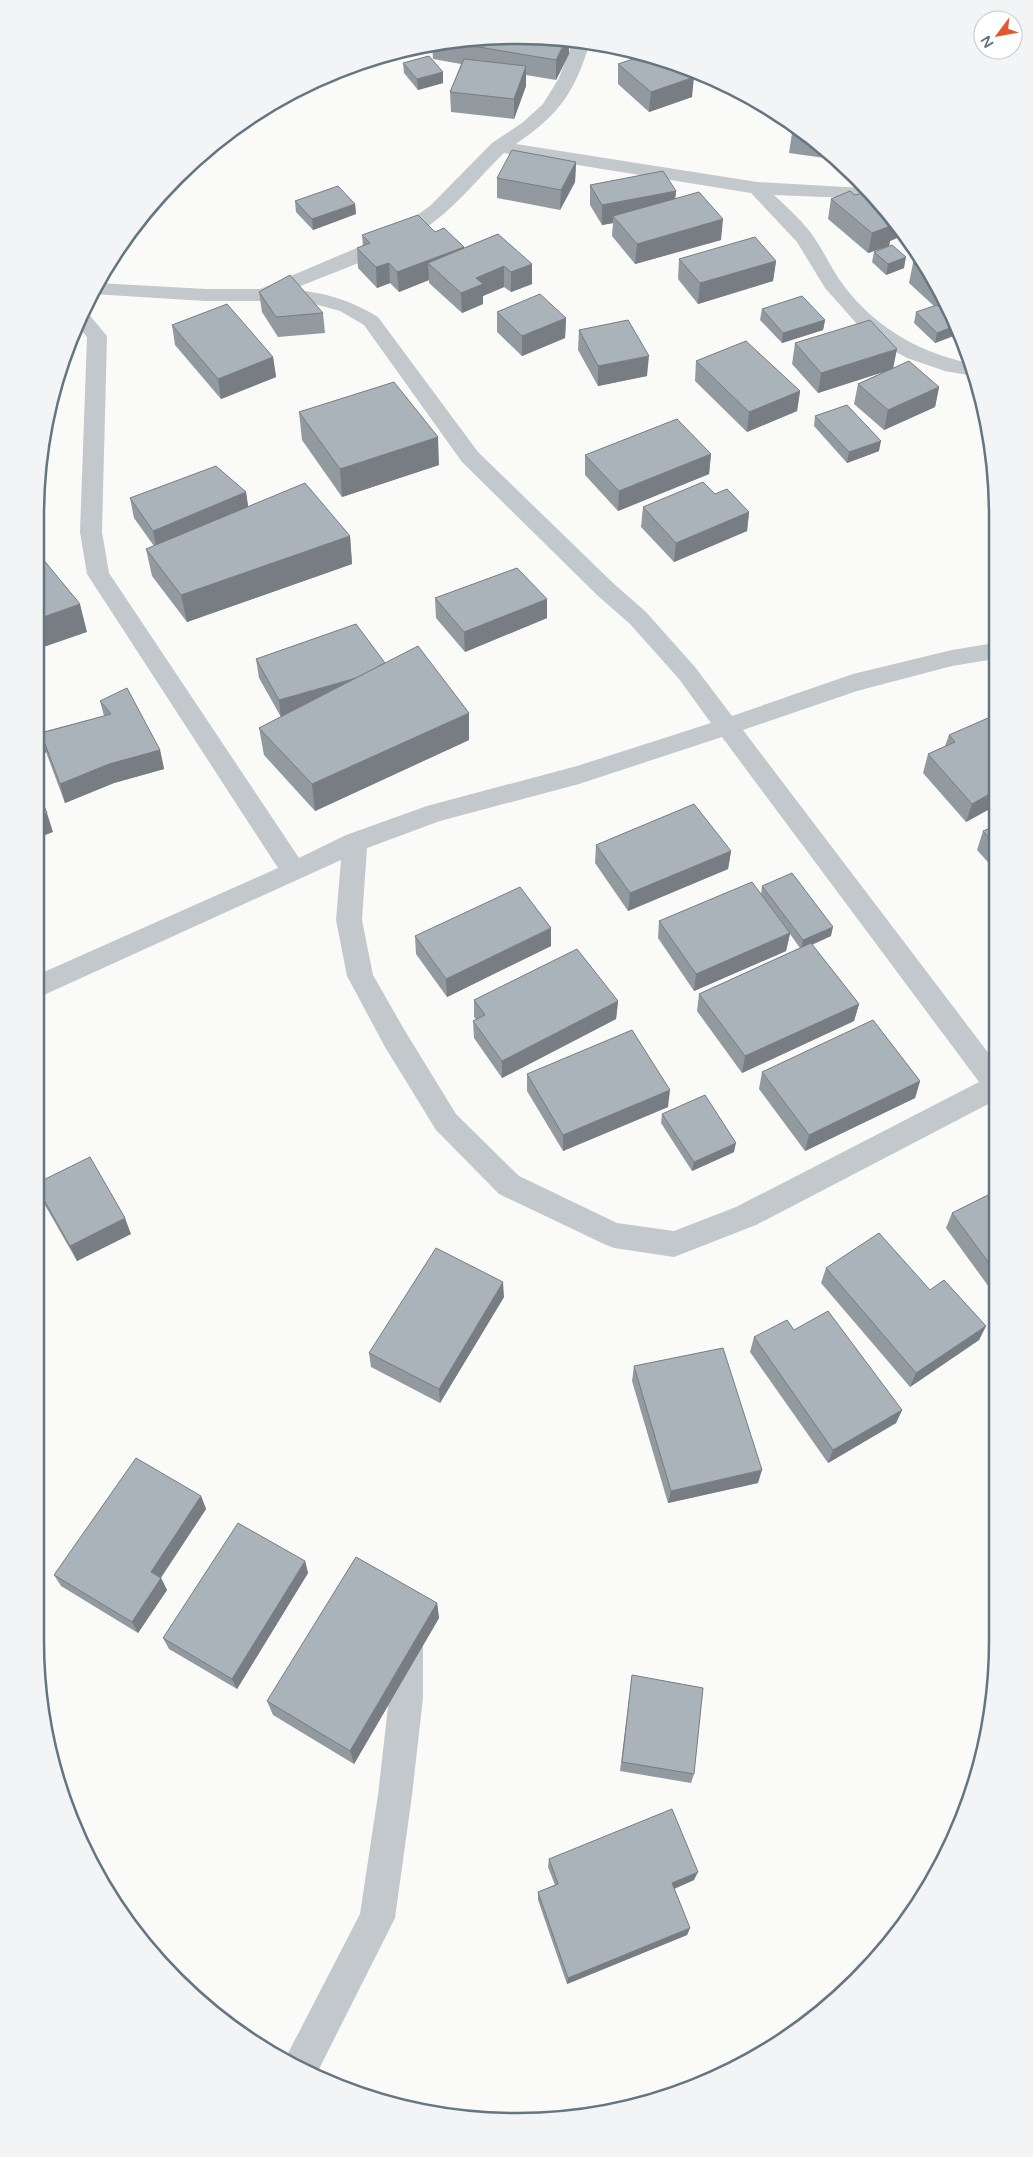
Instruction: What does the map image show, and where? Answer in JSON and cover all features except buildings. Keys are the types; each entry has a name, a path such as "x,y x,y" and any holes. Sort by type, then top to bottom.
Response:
{"street":[{"path":"260,296 361,254 425,219 448,201 461,184 499,148 551,107 569,82 580,48"},
{"path":"499,148 756,188 862,194"},
{"path":"756,188 804,238 836,289 852,308 884,337 916,354 955,368 965,369"},
{"path":"102,289 206,295 293,296 320,299 347,307 371,321 470,458 605,589 638,618 687,673 989,1076"},
{"path":"86,323 96,336 91,532 98,574 294,872"},
{"path":"44,984 294,872 355,842 436,813 579,775 726,727 853,682 952,658 989,652"},
{"path":"355,842 349,920 360,976 395,1039 446,1122 509,1184 614,1235 674,1244 746,1216 989,1089"},
{"path":"303,2062 377,1918 395,1795 406,1698 408,1612"}]}
